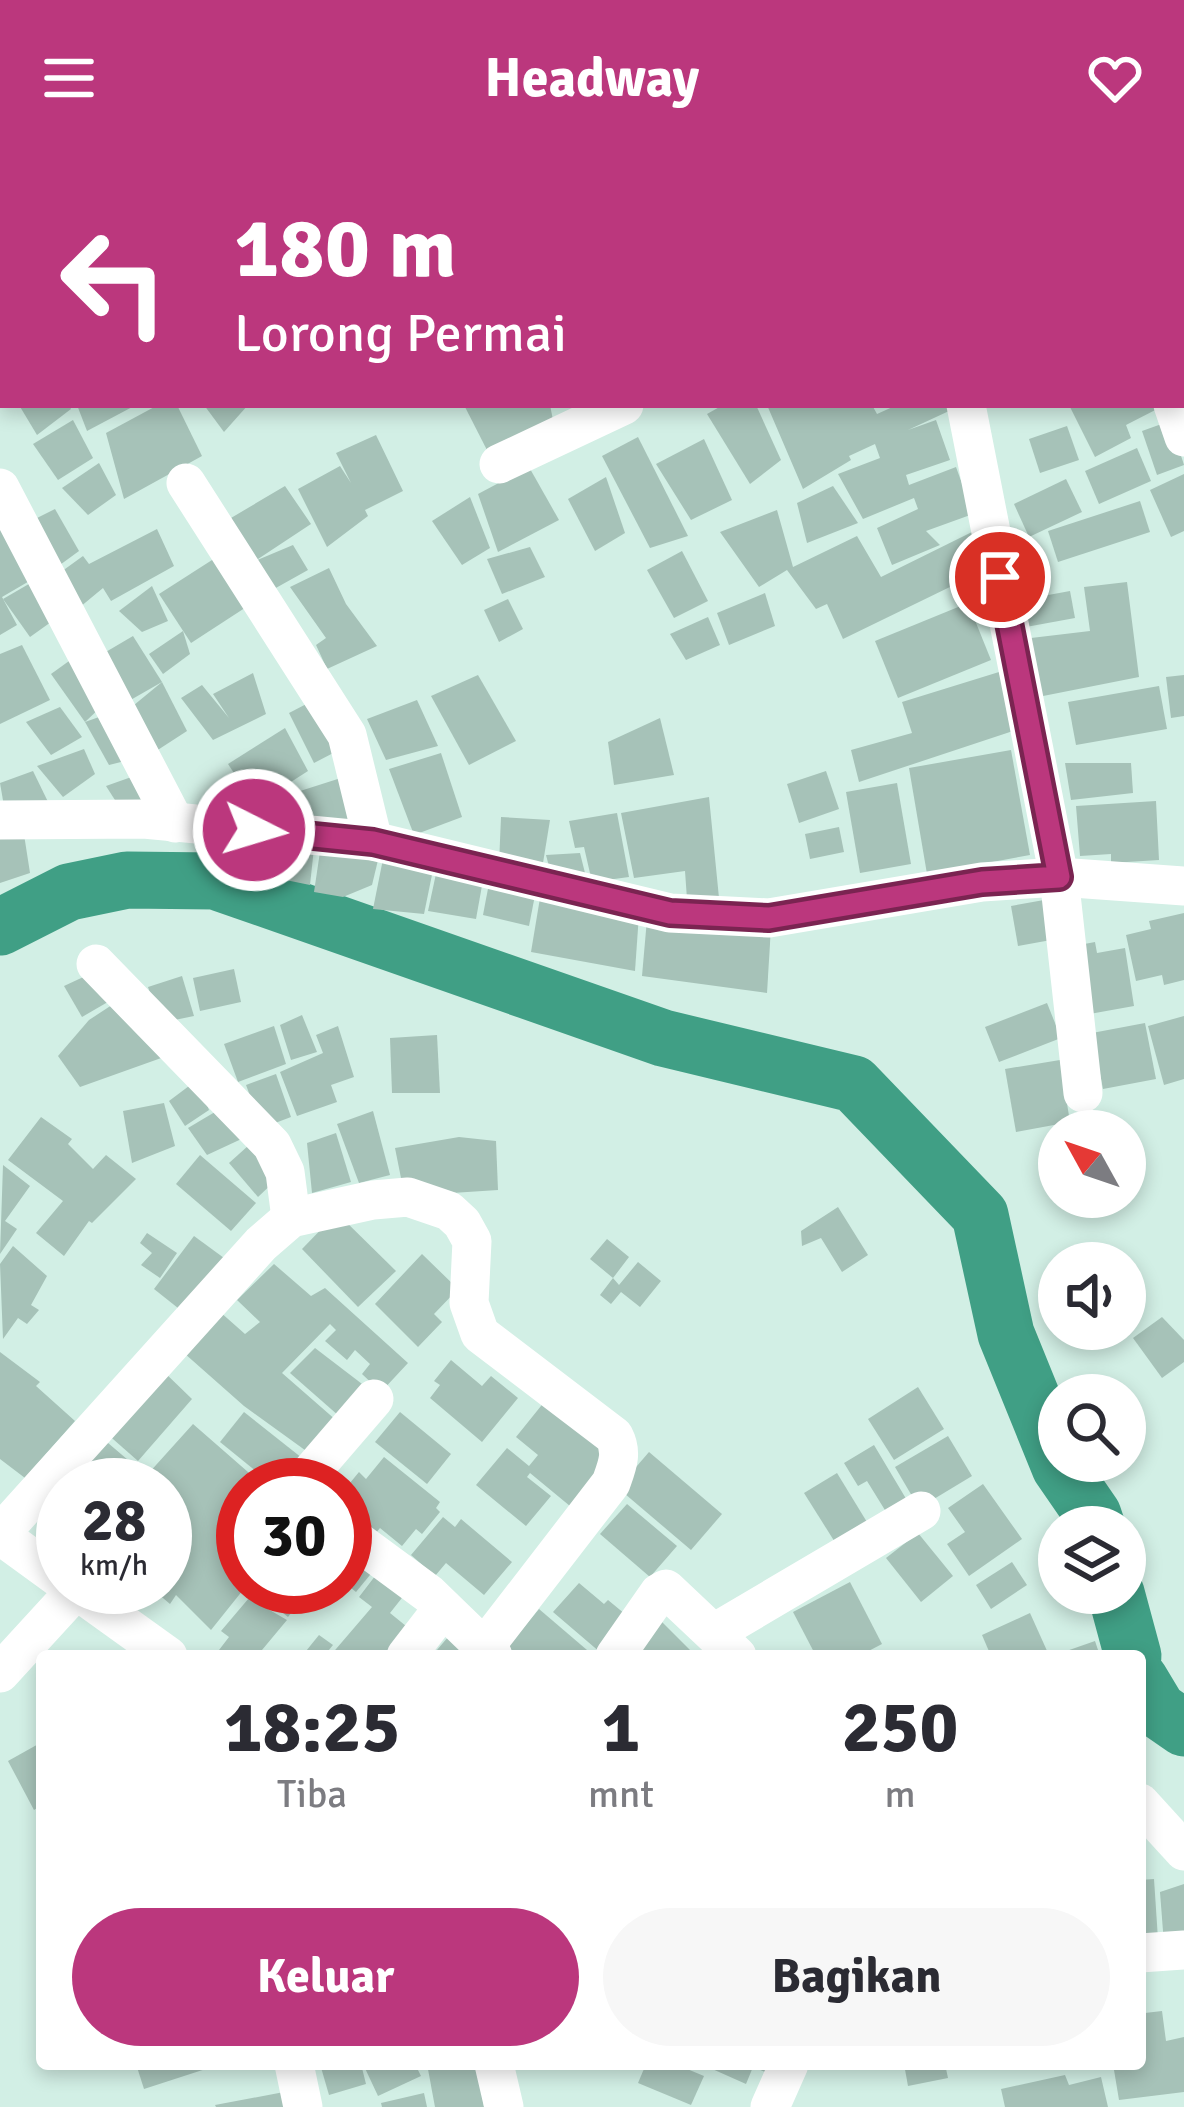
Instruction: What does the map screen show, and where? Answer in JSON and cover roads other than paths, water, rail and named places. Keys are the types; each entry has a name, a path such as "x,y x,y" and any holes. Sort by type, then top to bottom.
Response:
{"street":[{"path":"499,464 618,408"},
{"path":"968,408 1059,877 1083,1094"},
{"path":"1174,408 1184,437"},
{"path":"186,483 347,735 373,842"},
{"path":"0,488 175,823"},
{"path":"0,820 175,823 373,842 670,913 769,918 982,882 1059,877 1184,886"},
{"path":"96,964 272,1145 284,1172 291,1218"},
{"path":"36,1561 0,1534 261,1244 291,1218 408,1197 448,1211 472,1241 469,1303 480,1334 614,1436 619,1445 611,1483 489,1650"},
{"path":"323,1458 374,1399"},
{"path":"619,1650 666,1589 726,1644 921,1511"},
{"path":"372,1553 443,1608 486,1650"},
{"path":"411,1650 443,1608"},
{"path":"0,1673 47,1614"},
{"path":"109,1614 160,1650"},
{"path":"1146,1810 1184,1851"},
{"path":"1146,1953 1184,1950"},
{"path":"295,2070 303,2107"},
{"path":"495,2070 504,2107"},
{"path":"770,2107 786,2070"}],"waterway":[{"path":"0,927 69,892 127,880 215,881 663,1038 854,1084 980,1215 1006,1334 1060,1467 1087,1506"},
{"path":"1122,1614 1131,1650"},
{"path":"1146,1690 1158,1710 1184,1728"}]}
